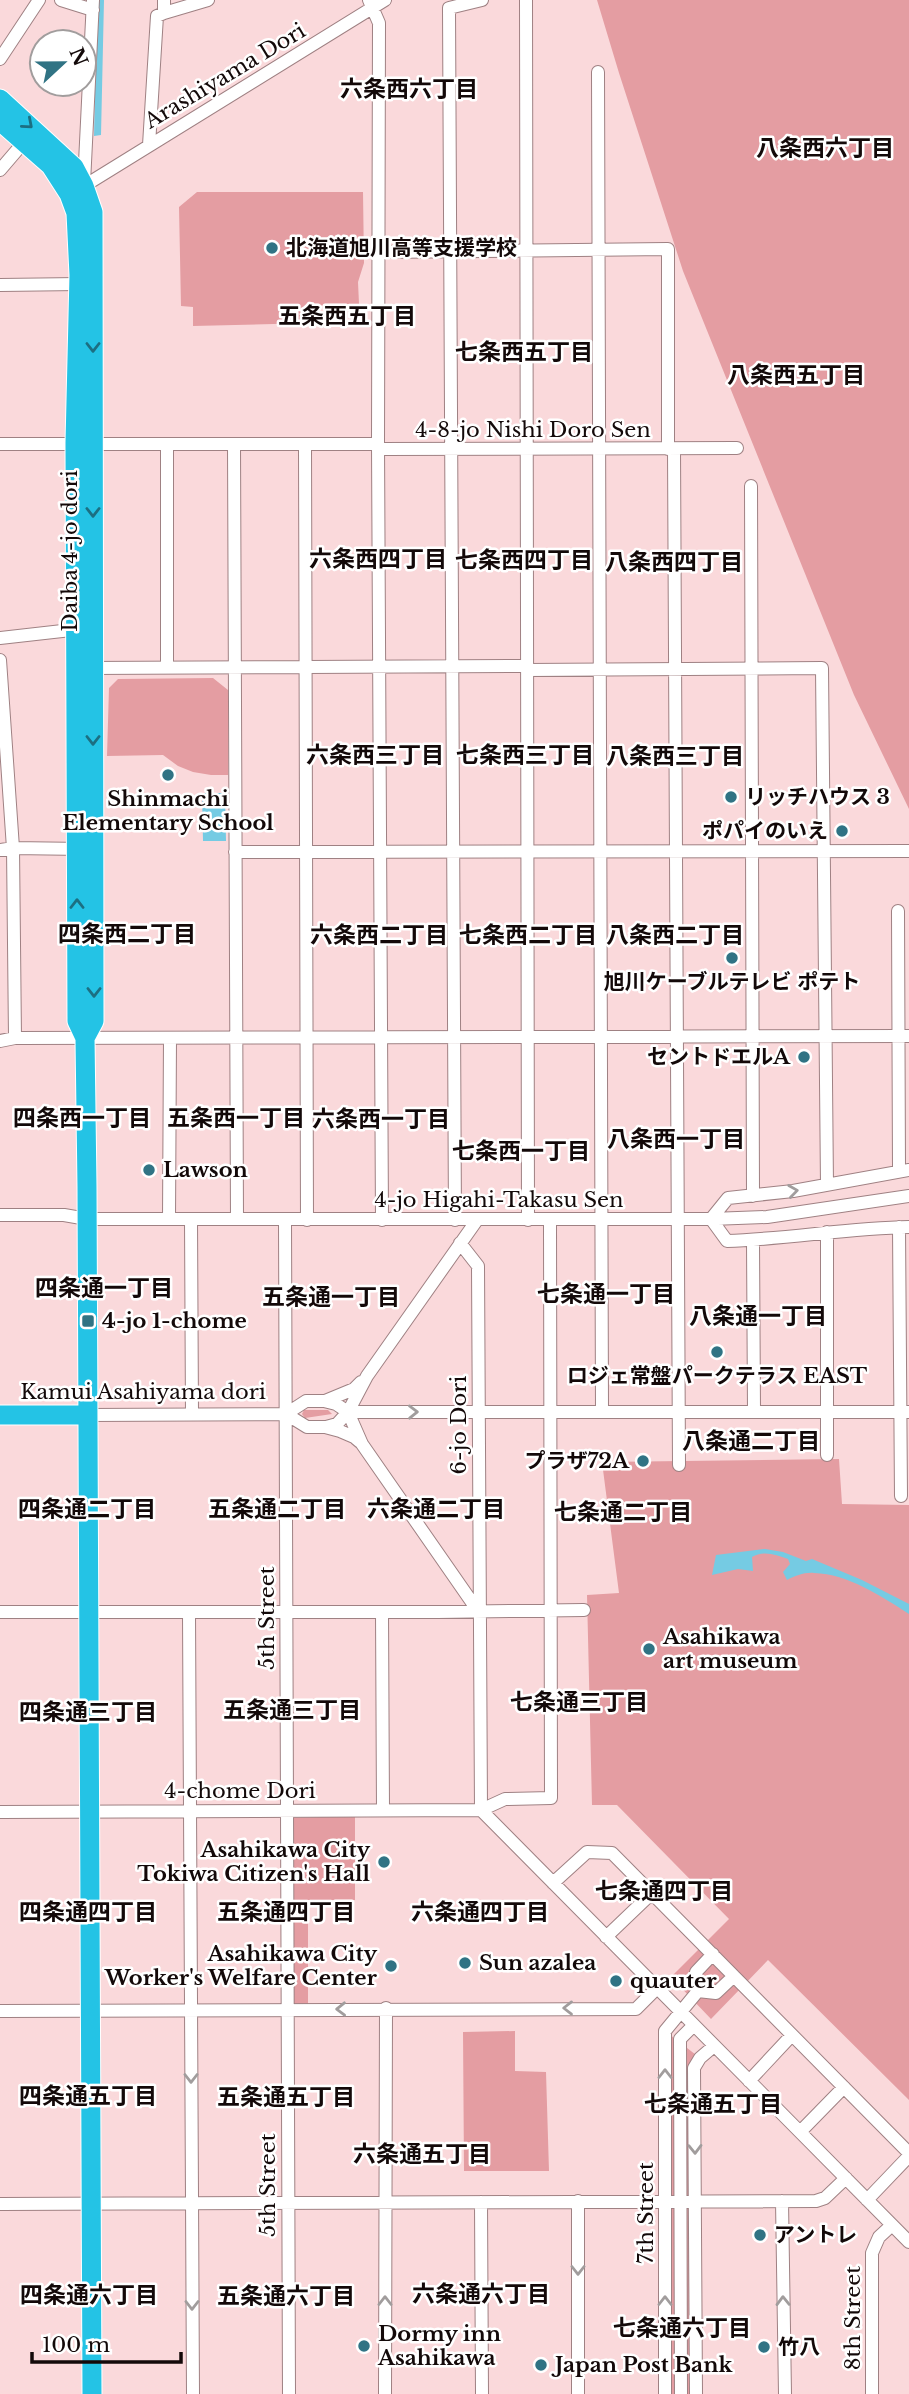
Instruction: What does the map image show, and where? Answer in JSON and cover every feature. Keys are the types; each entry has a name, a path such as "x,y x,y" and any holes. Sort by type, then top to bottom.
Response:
{"highway":[{"name":"Daiba 4-jo dori","path":"0,99 74,167 93,212 84,444"},
{"name":"Daiba 4-jo dori","path":"0,121 51,166 69,194 76,213 79,279 84,444 85,849 77,1021 85,1038 87,1219 92,2394"},
{"path":"51,166 84,186 84,229 79,279"},
{"name":"Kamui Asahiyama dori","path":"0,1415 88,1415"}],"street":[{"path":"0,59 39,0"},
{"path":"61,0 93,5 84,186"},
{"path":"149,145 157,16 164,6 208,0"},
{"name":"Arashiyama Dori","path":"84,186 371,4 385,0"},
{"path":"455,1220 449,8 482,0"},
{"path":"526,0 528,1220"},
{"path":"371,4 379,23 382,1220"},
{"path":"598,72 602,1412"},
{"path":"0,170 24,142"},
{"path":"378,252 668,249 671,449 737,448"},
{"path":"0,285 79,279"},
{"name":"4-8-jo Nishi Doro Sen","path":"0,444 305,444 451,449 671,449 675,669 679,1465"},
{"path":"167,444 167,667"},
{"path":"234,444 237,1220"},
{"path":"305,444 307,1220"},
{"path":"751,486 753,1196"},
{"path":"0,638 84,629"},
{"path":"0,660 15,1038"},
{"path":"85,668 821,668 827,1185"},
{"path":"6,849 85,849"},
{"path":"235,852 909,851"},
{"path":"898,911 904,1036 904,1170 827,1185 727,1198 711,1219 727,1241 904,1227 905,1412 901,1496"},
{"path":"0,1041 15,1038 904,1036"},
{"path":"169,1219 170,1038"},
{"name":"4-jo Higahi-Takasu Sen","path":"0,1215 64,1215 87,1219 237,1220 711,1219 767,1217 909,1196"},
{"path":"191,1219 192,1415"},
{"name":"5th Street","path":"285,1220 289,2394"},
{"path":"325,1427 337,1424 348,1412 367,1376 477,1220"},
{"path":"550,1220 551,1611"},
{"path":"827,1232 827,1455"},
{"path":"753,1241 754,1411"},
{"name":"6-jo Dori","path":"460,1243 478,1266 479,1612"},
{"name":"Kamui Asahiyama dori","path":"286,1414 306,1401 324,1401 354,1389 367,1376"},
{"path":"324,1401 336,1404 348,1412 905,1412"},
{"name":"Kamui Asahiyama dori","path":"348,1412 362,1444 479,1612"},
{"name":"Kamui Asahiyama dori","path":"88,1415 286,1414 307,1427 325,1427 354,1437 362,1444"},
{"path":"0,1612 89,1614 584,1610"},
{"name":"4-chome Dori","path":"0,1812 481,1810 505,1799 551,1798 551,1611"},
{"path":"382,1612 383,1810"},
{"path":"479,1612 481,1810 909,2242"},
{"path":"189,1613 192,2394"},
{"path":"553,1883 587,1852 612,1853 845,2087 909,2155 867,2200"},
{"path":"606,1937 652,1893"},
{"path":"713,1954 696,1972 698,1991 716,1993 734,1976"},
{"path":"0,2011 636,2009 657,1988"},
{"name":"7th Street","path":"665,2394 665,2031 698,1991"},
{"path":"385,2394 386,2008"},
{"name":"7th Street","path":"681,2394 680,2039 694,2025"},
{"path":"749,2081 792,2035"},
{"path":"696,2394 694,2068 700,2058 714,2046"},
{"path":"800,2132 845,2087"},
{"path":"0,2204 816,2201 825,2198 846,2178"},
{"path":"578,2201 578,2394"},
{"path":"782,2201 785,2394"},
{"path":"481,2202 482,2394"},
{"path":"872,2394 872,2253 879,2237 892,2225"}],"shaded area":[{"path":"597,0 909,0 909,809 854,695 683,271"},
{"path":"197,192 363,192 364,263 358,282 359,304 313,306 313,323 193,326 193,307 181,306 179,207"},
{"path":"213,678 228,690 228,775 193,772 178,766 163,755 107,756 109,688 118,679"},
{"path":"304,1410 328,1410 332,1414 305,1418 302,1414"},
{"path":"839,1459 842,1504 909,1505 909,2100 768,1960 711,2019 671,1977 729,1919 617,1805 592,1805 587,1595 619,1593 602,1462"},
{"path":"355,1816 355,1900 308,1900 308,2009 287,2009 288,1818"},
{"path":"515,2031 515,2071 546,2072 549,2171 464,2171 463,2032"},
{"path":"665,2031 700,2058 697,2394 665,2394"}],"water":[{"path":"97,0 104,0 101,135 94,136 95,98 98,98"},
{"path":"202,793 225,793 226,841 203,841"},
{"path":"765,1549 783,1552 806,1561 812,1559 862,1580 909,1604 909,1614 864,1587 839,1577 811,1573 787,1580 783,1572 790,1564 788,1559 775,1555 761,1554 752,1557 753,1571 738,1569 712,1575 716,1555"}],"place":[{"name":"北海道旭川高等支援学校","path":"272,248"},
{"name":"Shinmachi Elementary School","path":"168,775"},
{"name":"リッチハウス 3","path":"731,797"},
{"name":"ポパイのいえ","path":"842,831"},
{"name":"旭川ケーブルテレビ ポテト","path":"732,958"},
{"name":"セントドエルA","path":"804,1057"},
{"name":"Lawson","path":"149,1170"},
{"name":"4-jo 1-chome","path":"88,1321"},
{"name":"ロジェ常盤パークテラス EAST","path":"717,1352"},
{"name":"プラザ72A","path":"643,1461"},
{"name":"Asahikawa art museum","path":"649,1649"},
{"name":"Asahikawa City Tokiwa Citizen's Hall","path":"384,1862"},
{"name":"Sun azalea","path":"465,1963"},
{"name":"Asahikawa City Worker's Welfare Center","path":"391,1966"},
{"name":"quauter","path":"616,1981"},
{"name":"アントレ","path":"760,2235"},
{"name":"Dormy inn Asahikawa","path":"364,2346"},
{"name":"竹八","path":"764,2347"},
{"name":"Japan Post Bank","path":"541,2365"}],"district":[{"name":"六条西六丁目","path":"409,89"},
{"name":"八条西六丁目","path":"825,148"},
{"name":"五条西五丁目","path":"347,316"},
{"name":"七条西五丁目","path":"524,352"},
{"name":"八条西五丁目","path":"796,375"},
{"name":"六条西四丁目","path":"378,559"},
{"name":"七条西四丁目","path":"524,560"},
{"name":"八条西四丁目","path":"674,562"},
{"name":"六条西三丁目","path":"375,755"},
{"name":"七条西三丁目","path":"525,755"},
{"name":"八条西三丁目","path":"675,756"},
{"name":"四条西二丁目","path":"127,934"},
{"name":"六条西二丁目","path":"379,935"},
{"name":"七条西二丁目","path":"528,935"},
{"name":"八条西二丁目","path":"675,935"},
{"name":"四条西一丁目","path":"82,1118"},
{"name":"五条西一丁目","path":"236,1118"},
{"name":"六条西一丁目","path":"381,1119"},
{"name":"八条西一丁目","path":"676,1139"},
{"name":"七条西一丁目","path":"521,1151"},
{"name":"四条通一丁目","path":"104,1288"},
{"name":"七条通一丁目","path":"606,1294"},
{"name":"五条通一丁目","path":"331,1297"},
{"name":"八条通一丁目","path":"758,1316"},
{"name":"八条通二丁目","path":"751,1441"},
{"name":"四条通二丁目","path":"87,1509"},
{"name":"五条通二丁目","path":"277,1509"},
{"name":"六条通二丁目","path":"436,1509"},
{"name":"七条通二丁目","path":"623,1512"},
{"name":"七条通三丁目","path":"579,1702"},
{"name":"五条通三丁目","path":"292,1710"},
{"name":"四条通三丁目","path":"88,1712"},
{"name":"七条通四丁目","path":"664,1891"},
{"name":"四条通四丁目","path":"88,1912"},
{"name":"五条通四丁目","path":"286,1912"},
{"name":"六条通四丁目","path":"480,1912"},
{"name":"四条通五丁目","path":"88,2096"},
{"name":"五条通五丁目","path":"286,2097"},
{"name":"七条通五丁目","path":"713,2104"},
{"name":"六条通五丁目","path":"422,2154"},
{"name":"六条通六丁目","path":"481,2294"},
{"name":"四条通六丁目","path":"89,2295"},
{"name":"五条通六丁目","path":"286,2296"},
{"name":"七条通六丁目","path":"682,2328"}]}
